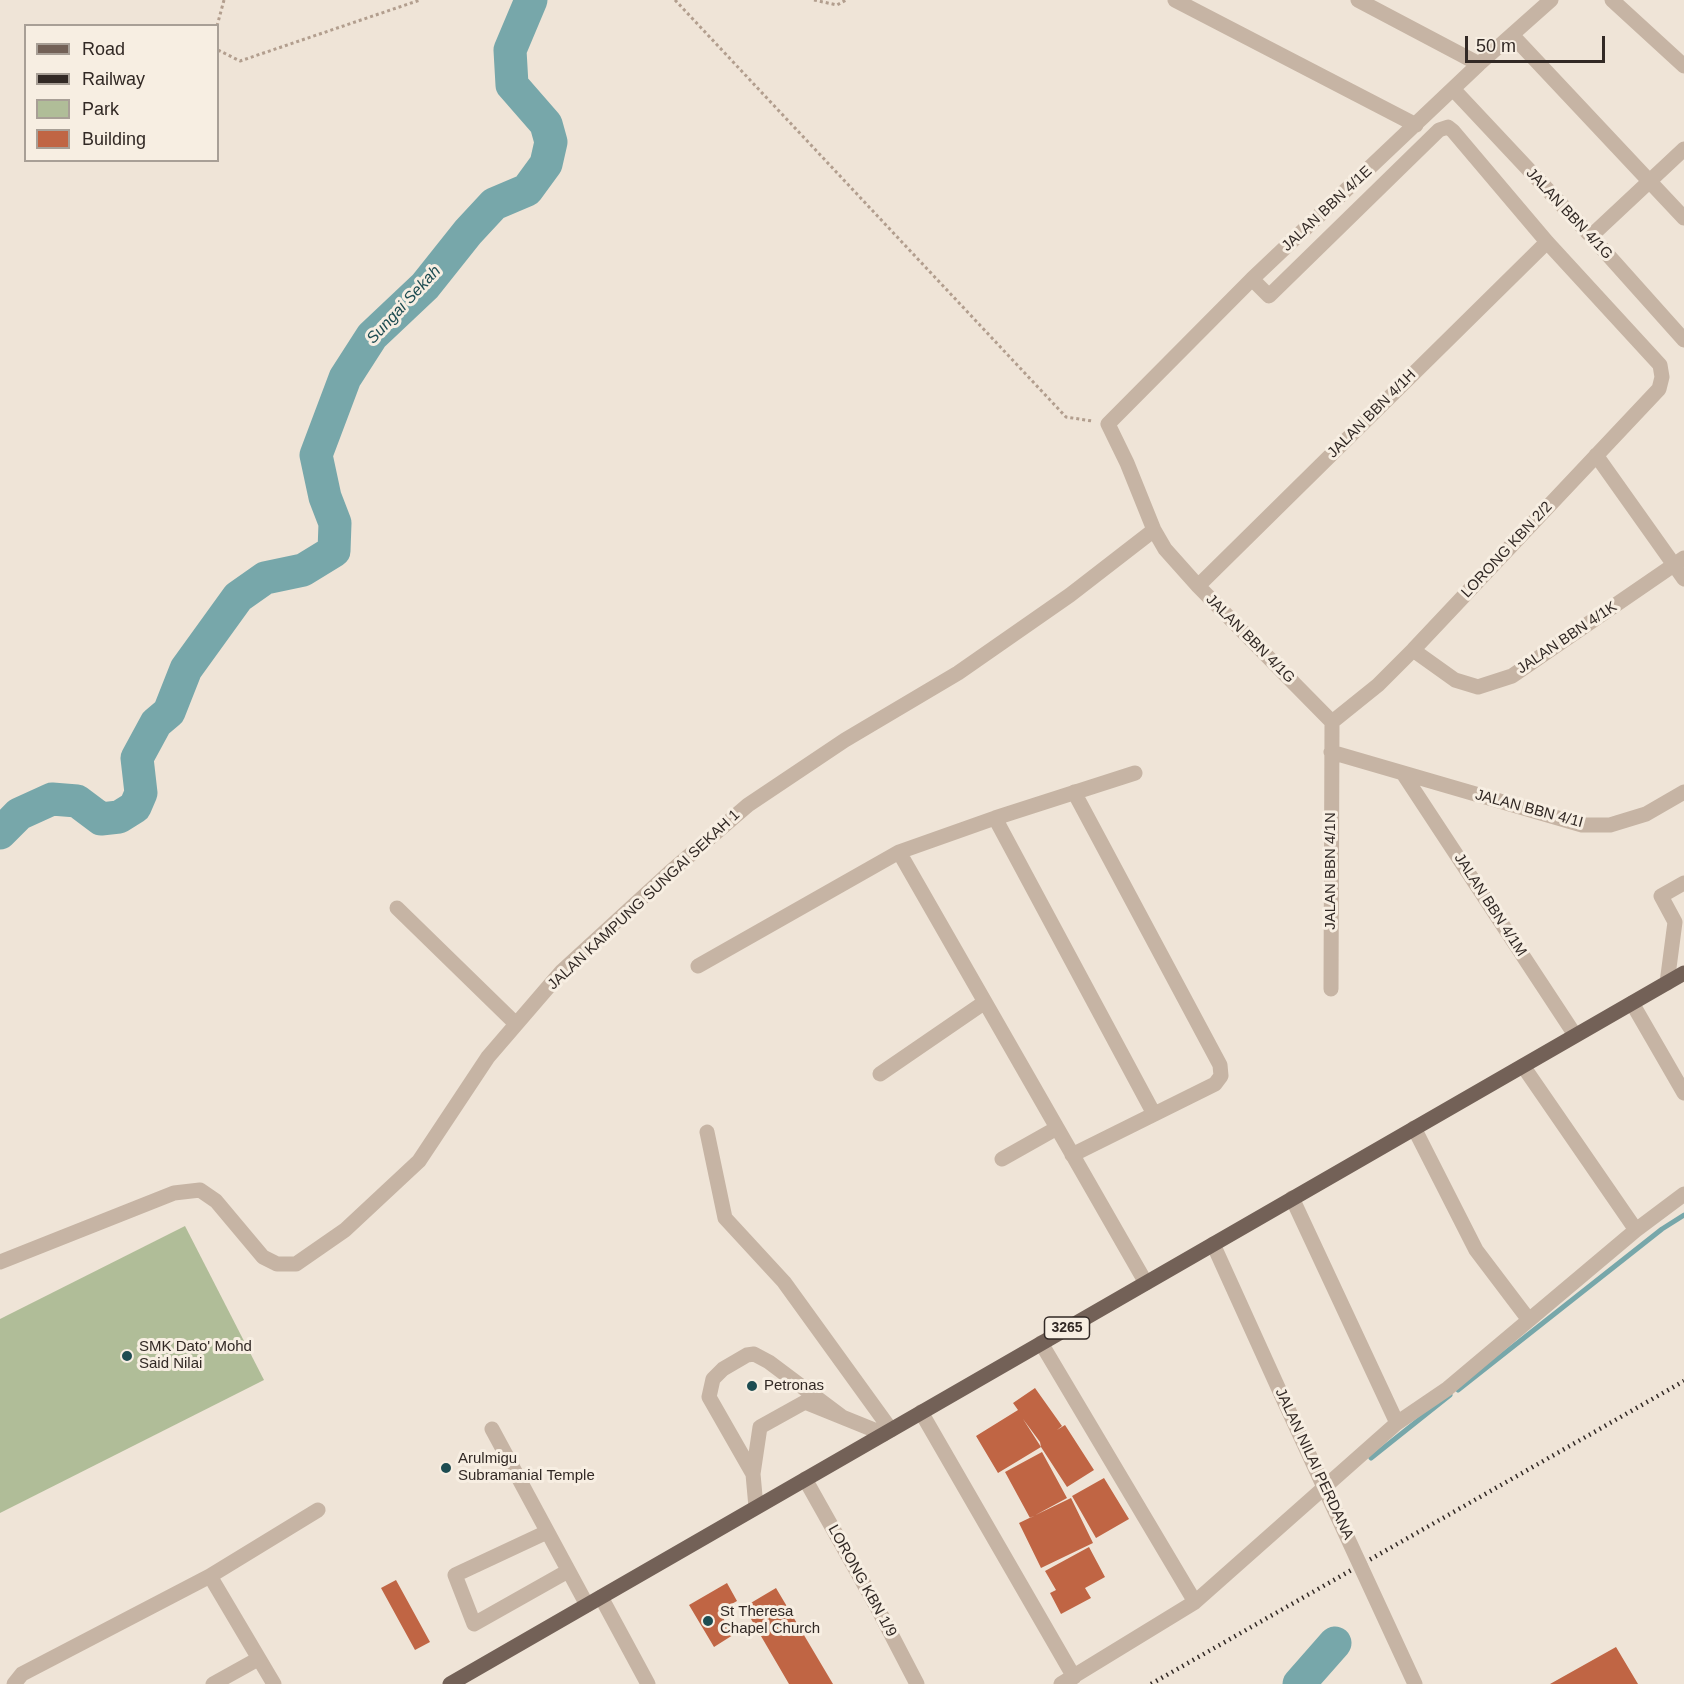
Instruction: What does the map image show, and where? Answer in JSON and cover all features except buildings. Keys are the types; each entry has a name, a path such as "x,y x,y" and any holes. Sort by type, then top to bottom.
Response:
{"main road":[{"name":"3265","path":"457,1682 1684,972"}],"street":[{"path":"1175,0 1416,125"},
{"path":"1358,0 1479,64"},
{"name":"JALAN BBN 4/1E","path":"1108,424 1252,279 1479,64 1551,0"},
{"path":"1612,0 1684,66"},
{"path":"1512,35 1684,218"},
{"name":"JALAN BBN 4/1G","path":"1453,89 1591,236 1684,340"},
{"path":"1252,279 1269,296 1439,130 1448,127 1547,242"},
{"path":"1591,236 1684,149"},
{"name":"LORONG KBN 2/2","path":"1332,722 1378,685 1413,650 1659,389 1662,377 1660,365 1547,242"},
{"name":"JALAN BBN 4/1H","path":"1198,586 1547,242"},
{"name":"JALAN BBN 4/1G","path":"1108,424 1127,463 1154,530 1165,549 1198,586 1332,722"},
{"path":"1596,455 1679,562 1684,579"},
{"name":"JALAN KAMPUNG SUNGAI SEKAH 1","path":"0,1262 174,1193 200,1190 216,1201 263,1257 277,1264 296,1264 345,1230 419,1161 488,1057 562,971 747,806 845,740 958,673 1070,595 1154,530"},
{"name":"JALAN BBN 4/1K","path":"1413,650 1455,680 1478,687 1512,676 1679,562"},
{"path":"1331,752 1332,722"},
{"name":"JALAN BBN 4/1I","path":"1331,752 1582,825 1610,825 1646,814 1684,792"},
{"name":"JALAN BBN 4/1N","path":"1331,752 1331,989"},
{"path":"698,966 899,852 995,818 1135,774"},
{"name":"JALAN BBN 4/1M","path":"1404,775 1575,1035"},
{"path":"1072,1155 1215,1084 1221,1076 1220,1065 1074,792"},
{"path":"995,818 1154,1114"},
{"path":"899,852 1146,1283"},
{"path":"1666,983 1675,922 1661,896 1684,883"},
{"path":"397,908 516,1024"},
{"path":"880,1074 985,1002"},
{"path":"1632,1003 1684,1093"},
{"path":"1523,1066 1636,1230"},
{"path":"1002,1159 1057,1128"},
{"path":"1414,1128 1476,1250 1529,1320"},
{"path":"707,1132 725,1218 784,1282 888,1432"},
{"path":"921,1412 1067,1680 1195,1602 1397,1423 1447,1389 1636,1230 1684,1194"},
{"path":"1292,1198 1397,1423"},
{"name":"JALAN NILAI PERDANA","path":"1213,1244 1415,1684"},
{"path":"1041,1343 1195,1602"},
{"path":"753,1474 709,1397 713,1379 723,1369 747,1355 754,1354 769,1362 842,1416"},
{"path":"756,1507 753,1474 760,1427 805,1402 888,1432"},
{"path":"492,1429 587,1605"},
{"name":"LORONG KBN 1/9","path":"805,1479 917,1684"},
{"path":"14,1684 22,1674 210,1576 318,1510"},
{"path":"547,1532 454,1575 474,1624 568,1571"},
{"path":"210,1576 274,1684"},
{"path":"601,1597 648,1684"},
{"path":"213,1684 258,1659"}],"path":[{"path":"218,24 224,0"},
{"path":"219,50 240,61 420,0"},
{"path":"675,0 1066,417 1108,424"},
{"path":"814,0 837,5 846,0"}],"green space":[{"name":"SMK Dato' Mohd Said Nilai","path":"185,1226 264,1380 0,1513 0,1319"}],"waterway":[{"name":"Sungai Sekah","path":"0,833 19,814 52,799 77,801 101,819 119,817 135,807 141,793 137,758 156,723 169,712 186,669 238,597 265,578 303,570 334,551 335,523 325,497 316,455 345,378 372,336 425,286 468,232 494,204 527,190 546,164 551,142 546,124 512,85 510,50 531,0"},
{"path":"1458,1390 1662,1229 1684,1215"},
{"path":"1371,1458 1450,1395"},
{"path":"1299,1684 1335,1643"}],"railway":[{"path":"1151,1684 1684,1381"}],"place":[{"name":"SMK Dato' Mohd Said Nilai","path":"127,1356"},
{"name":"Petronas","path":"752,1386"},
{"name":"Arulmigu Subramanial Temple","path":"446,1468"},
{"name":"St Theresa Chapel Church","path":"708,1621"}]}
